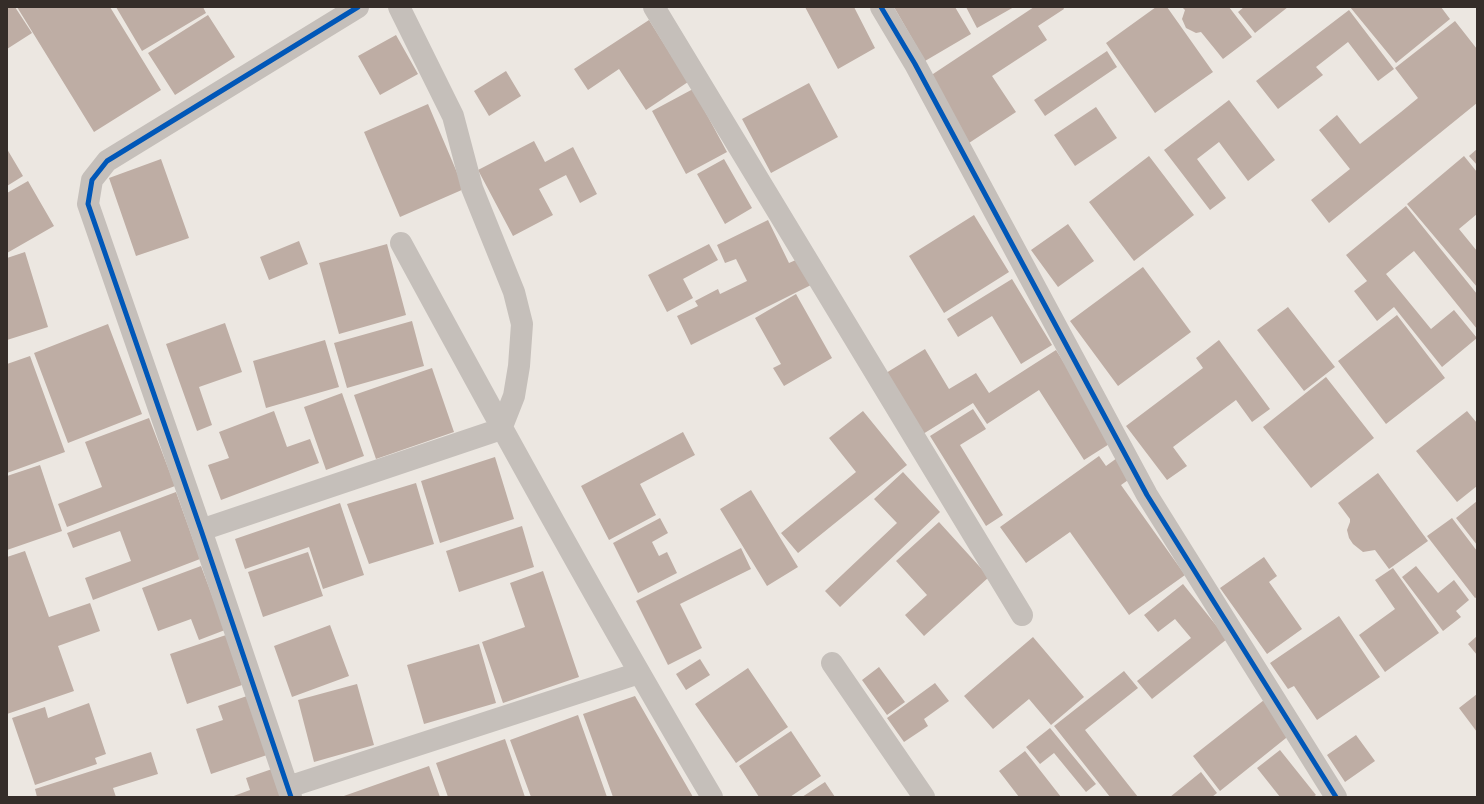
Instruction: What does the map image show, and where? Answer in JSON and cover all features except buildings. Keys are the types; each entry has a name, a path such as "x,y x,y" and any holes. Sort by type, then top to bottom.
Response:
{"street":[{"path":"358,7 107,161 92,180 88,204 290,792 639,673"},
{"path":"201,530 501,429 514,396 519,366 522,324 514,292 472,188 453,116 398,7"},
{"path":"654,7 1022,615"},
{"path":"881,7 915,64 1147,495 1336,797"},
{"path":"401,243 501,429 639,673 712,797"},
{"path":"832,663 924,797"}],"cycle path":[{"path":"291,797 201,530 88,204 92,180 107,161 358,7"},
{"path":"881,7 915,64 1147,495 1336,797"}]}
